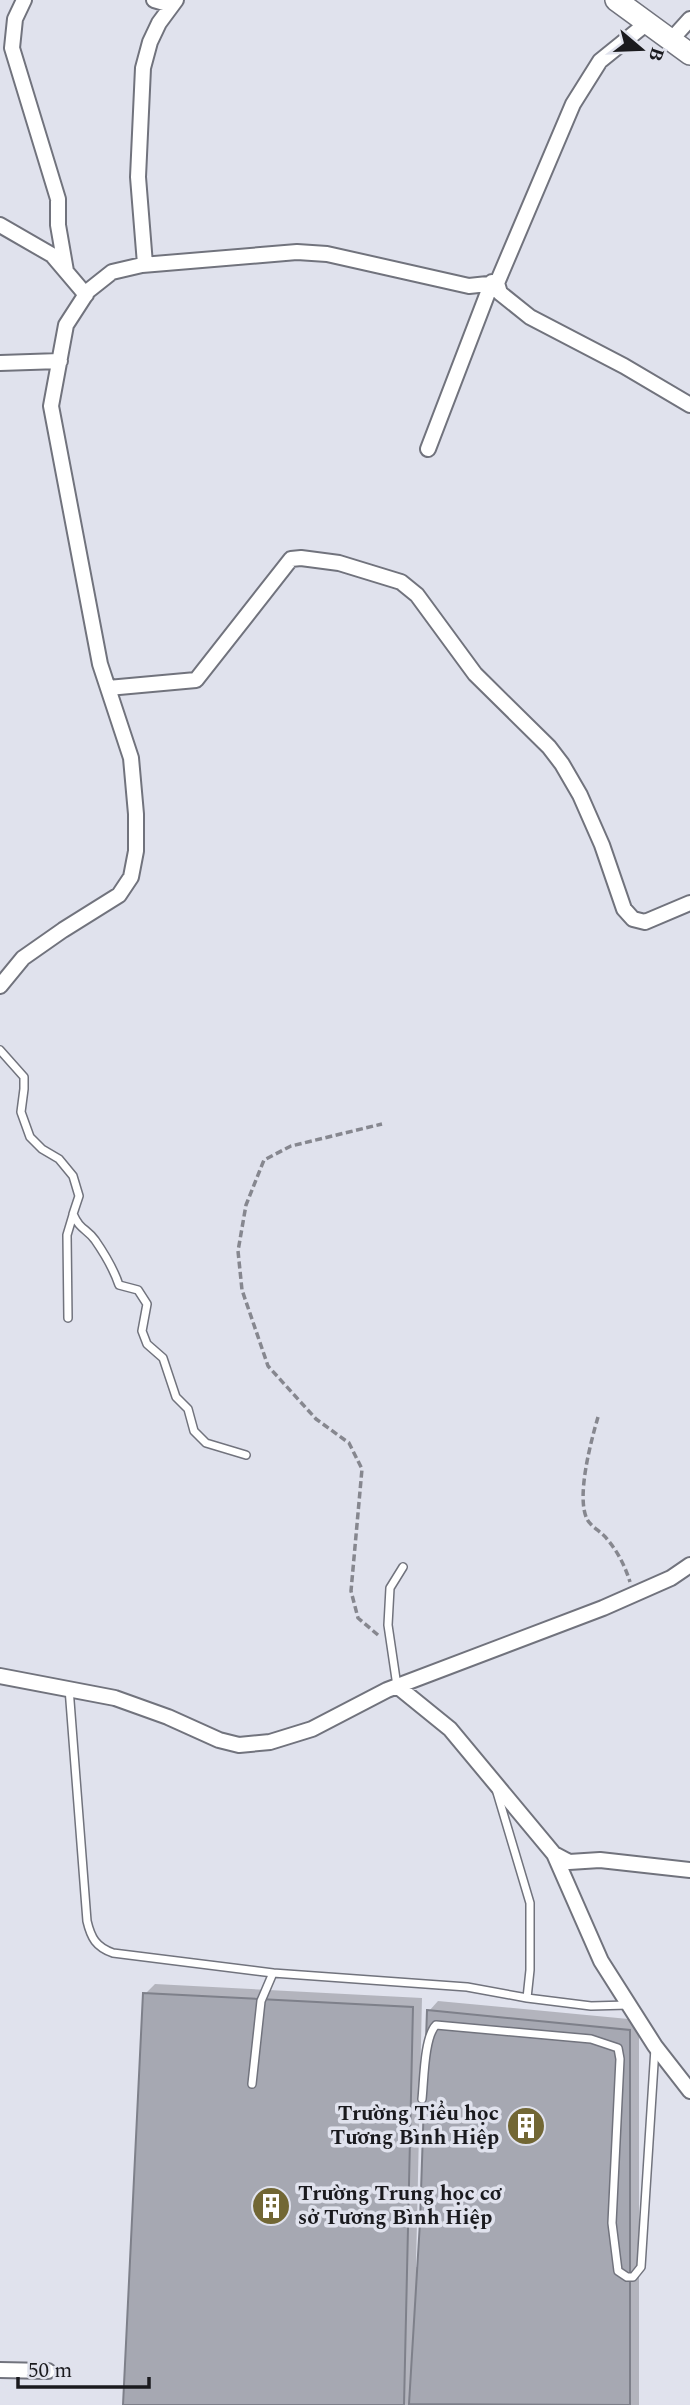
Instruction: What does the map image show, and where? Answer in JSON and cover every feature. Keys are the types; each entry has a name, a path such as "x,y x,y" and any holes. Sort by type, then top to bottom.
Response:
{"street":[{"path":"24,0 15,19 12,48 58,200 58,225 66,271"},
{"path":"145,264 138,177 142,85 150,42 173,3 154,0"},
{"path":"616,0 690,54"},
{"path":"671,40 690,19"},
{"path":"428,449 495,282 573,104 600,61 647,23"},
{"path":"0,225 52,256 86,295"},
{"path":"0,986 23,958 119,895 131,877 136,851 131,758 97,652 51,406 66,325 86,295 112,272 145,264 297,252 327,254 469,286 495,282"},
{"path":"495,282 500,293 530,317 624,366 690,405"},
{"path":"0,363 60,360"},
{"path":"108,688 196,680 291,559 339,563 401,582 417,595 475,674 550,747 562,764 584,804 610,864 624,909 633,919 645,922 690,903"},
{"path":"0,1676 115,1698 168,1717 219,1740 239,1745 270,1742 312,1729 397,1686 671,1578 690,1565"},
{"path":"397,1686 450,1729 532,1831 554,1854 569,1862 600,1860 690,1870"},
{"path":"554,1854 601,1961 655,2046 690,2091"},
{"path":"0,2370 48,2371"}],"lane":[{"path":"0,1050 24,1077 21,1112 30,1137 42,1149 59,1158 73,1176 79,1196 67,1235 68,1318"},
{"path":"73,1214 80,1228 96,1241 119,1285 138,1290 147,1304 142,1331 147,1344 163,1358 176,1397 188,1409 194,1431 206,1443 246,1455"},
{"path":"397,1686 388,1625 390,1588 403,1567"},
{"path":"68,1688 87,1921 95,1943 102,1949 113,1953 273,1973 467,1987 591,2006 629,2005"},
{"path":"492,1778 530,1903 530,1970 527,1998"},
{"path":"252,2084 261,2001 273,1973"},
{"path":"422,2099 428,2044 431,2030 436,2025 591,2039 618,2048 620,2059 612,2232 615,2266 621,2274 633,2277 641,2267 655,2046"}],"path":[{"path":"382,1124 290,1146 264,1160 246,1205 238,1251 242,1290 268,1366 316,1419 349,1443 362,1469 351,1591 358,1618 391,1645"},
{"path":"598,1417 588,1449 583,1491 587,1520 607,1538 624,1565 633,1594"}],"building":[{"name":"Trường Trung học cơ sở Tương Bình Hiệp","path":"143,1993 413,2007 404,2405 123,2405"},
{"name":"Trường Tiểu học Tương Bình Hiệp","path":"427,2010 630,2030 630,2405 409,2404 420,2222"}],"place":[{"name":"Trường Tiểu học Tương Bình Hiệp","path":"526,2126"},
{"name":"Trường Trung học cơ sở Tương Bình Hiệp","path":"271,2206"}]}
